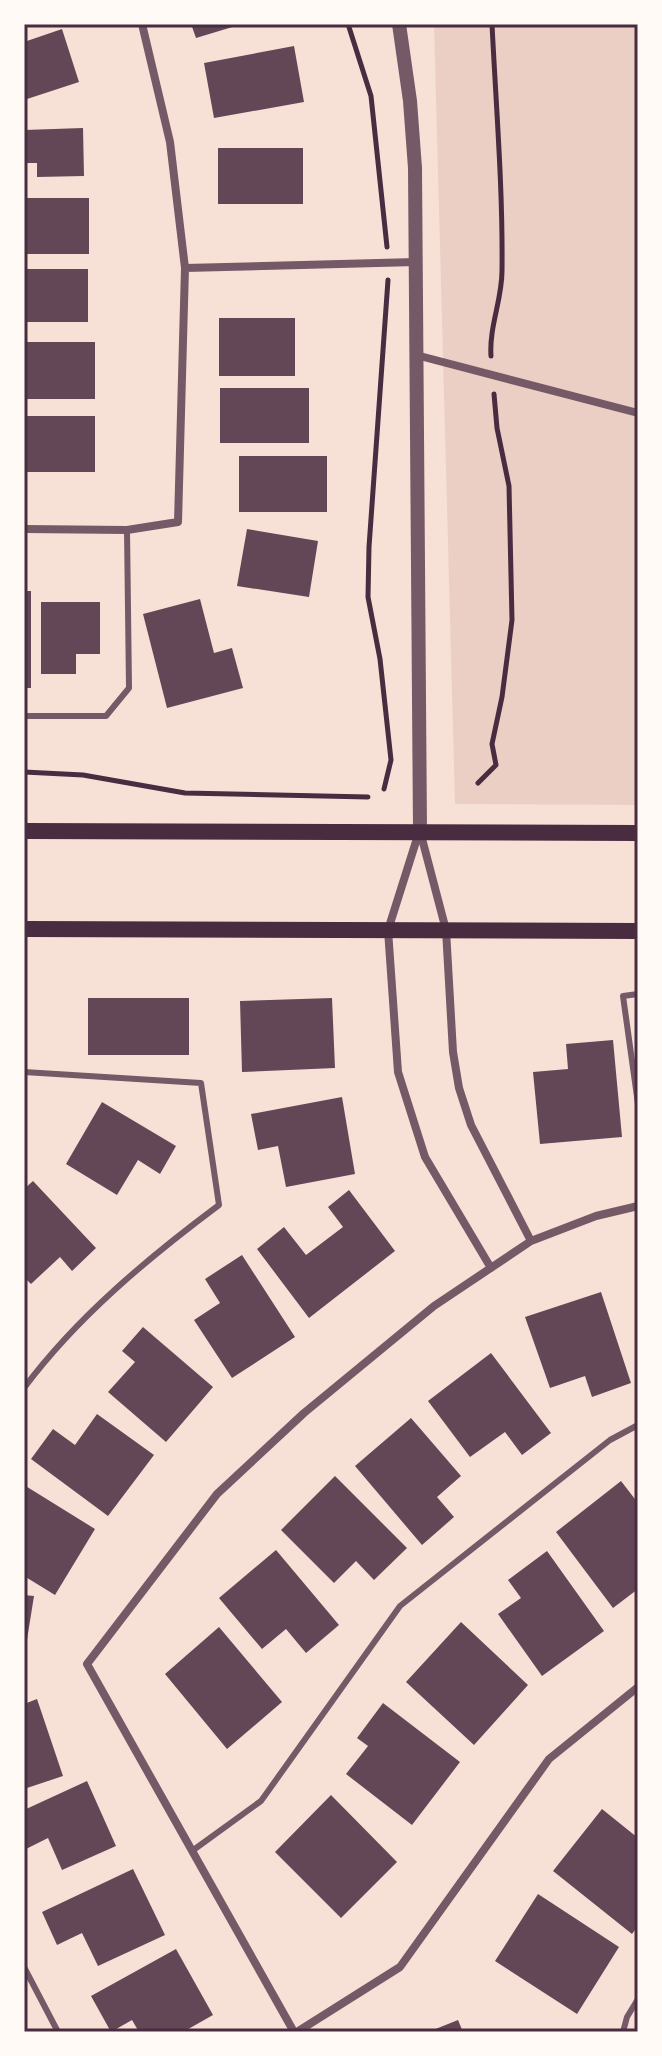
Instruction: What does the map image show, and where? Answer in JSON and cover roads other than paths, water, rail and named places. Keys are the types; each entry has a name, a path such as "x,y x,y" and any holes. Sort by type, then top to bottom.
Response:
{"main road":[{"path":"24,831 638,833"},
{"path":"24,929 638,931"}],"street":[{"path":"24,529 127,530 178,522 185,268 170,142 142,24"},
{"path":"399,24 410,101 415,168 420,831 446,930 453,1052 459,1088 471,1125 531,1241"},
{"path":"185,268 416,262"},
{"path":"416,355 638,413"},
{"path":"420,831 388,930 398,1072 425,1157 491,1268"},
{"path":"638,1206 596,1216 531,1241 422,1315 304,1413 217,1494 87,1664 295,2032 400,1967 549,1759 638,1687"}],"lane":[{"path":"24,716 106,716 129,688 127,530"},
{"path":"638,994 623,996 638,1104"},
{"path":"24,1072 201,1083 219,1205 157,1252 47,1357 24,1388"},
{"path":"192,1851 261,1801 400,1606 610,1440 638,1425"},
{"path":"24,1967 58,2032"},
{"path":"623,2032 627,2017 638,1999"}]}
